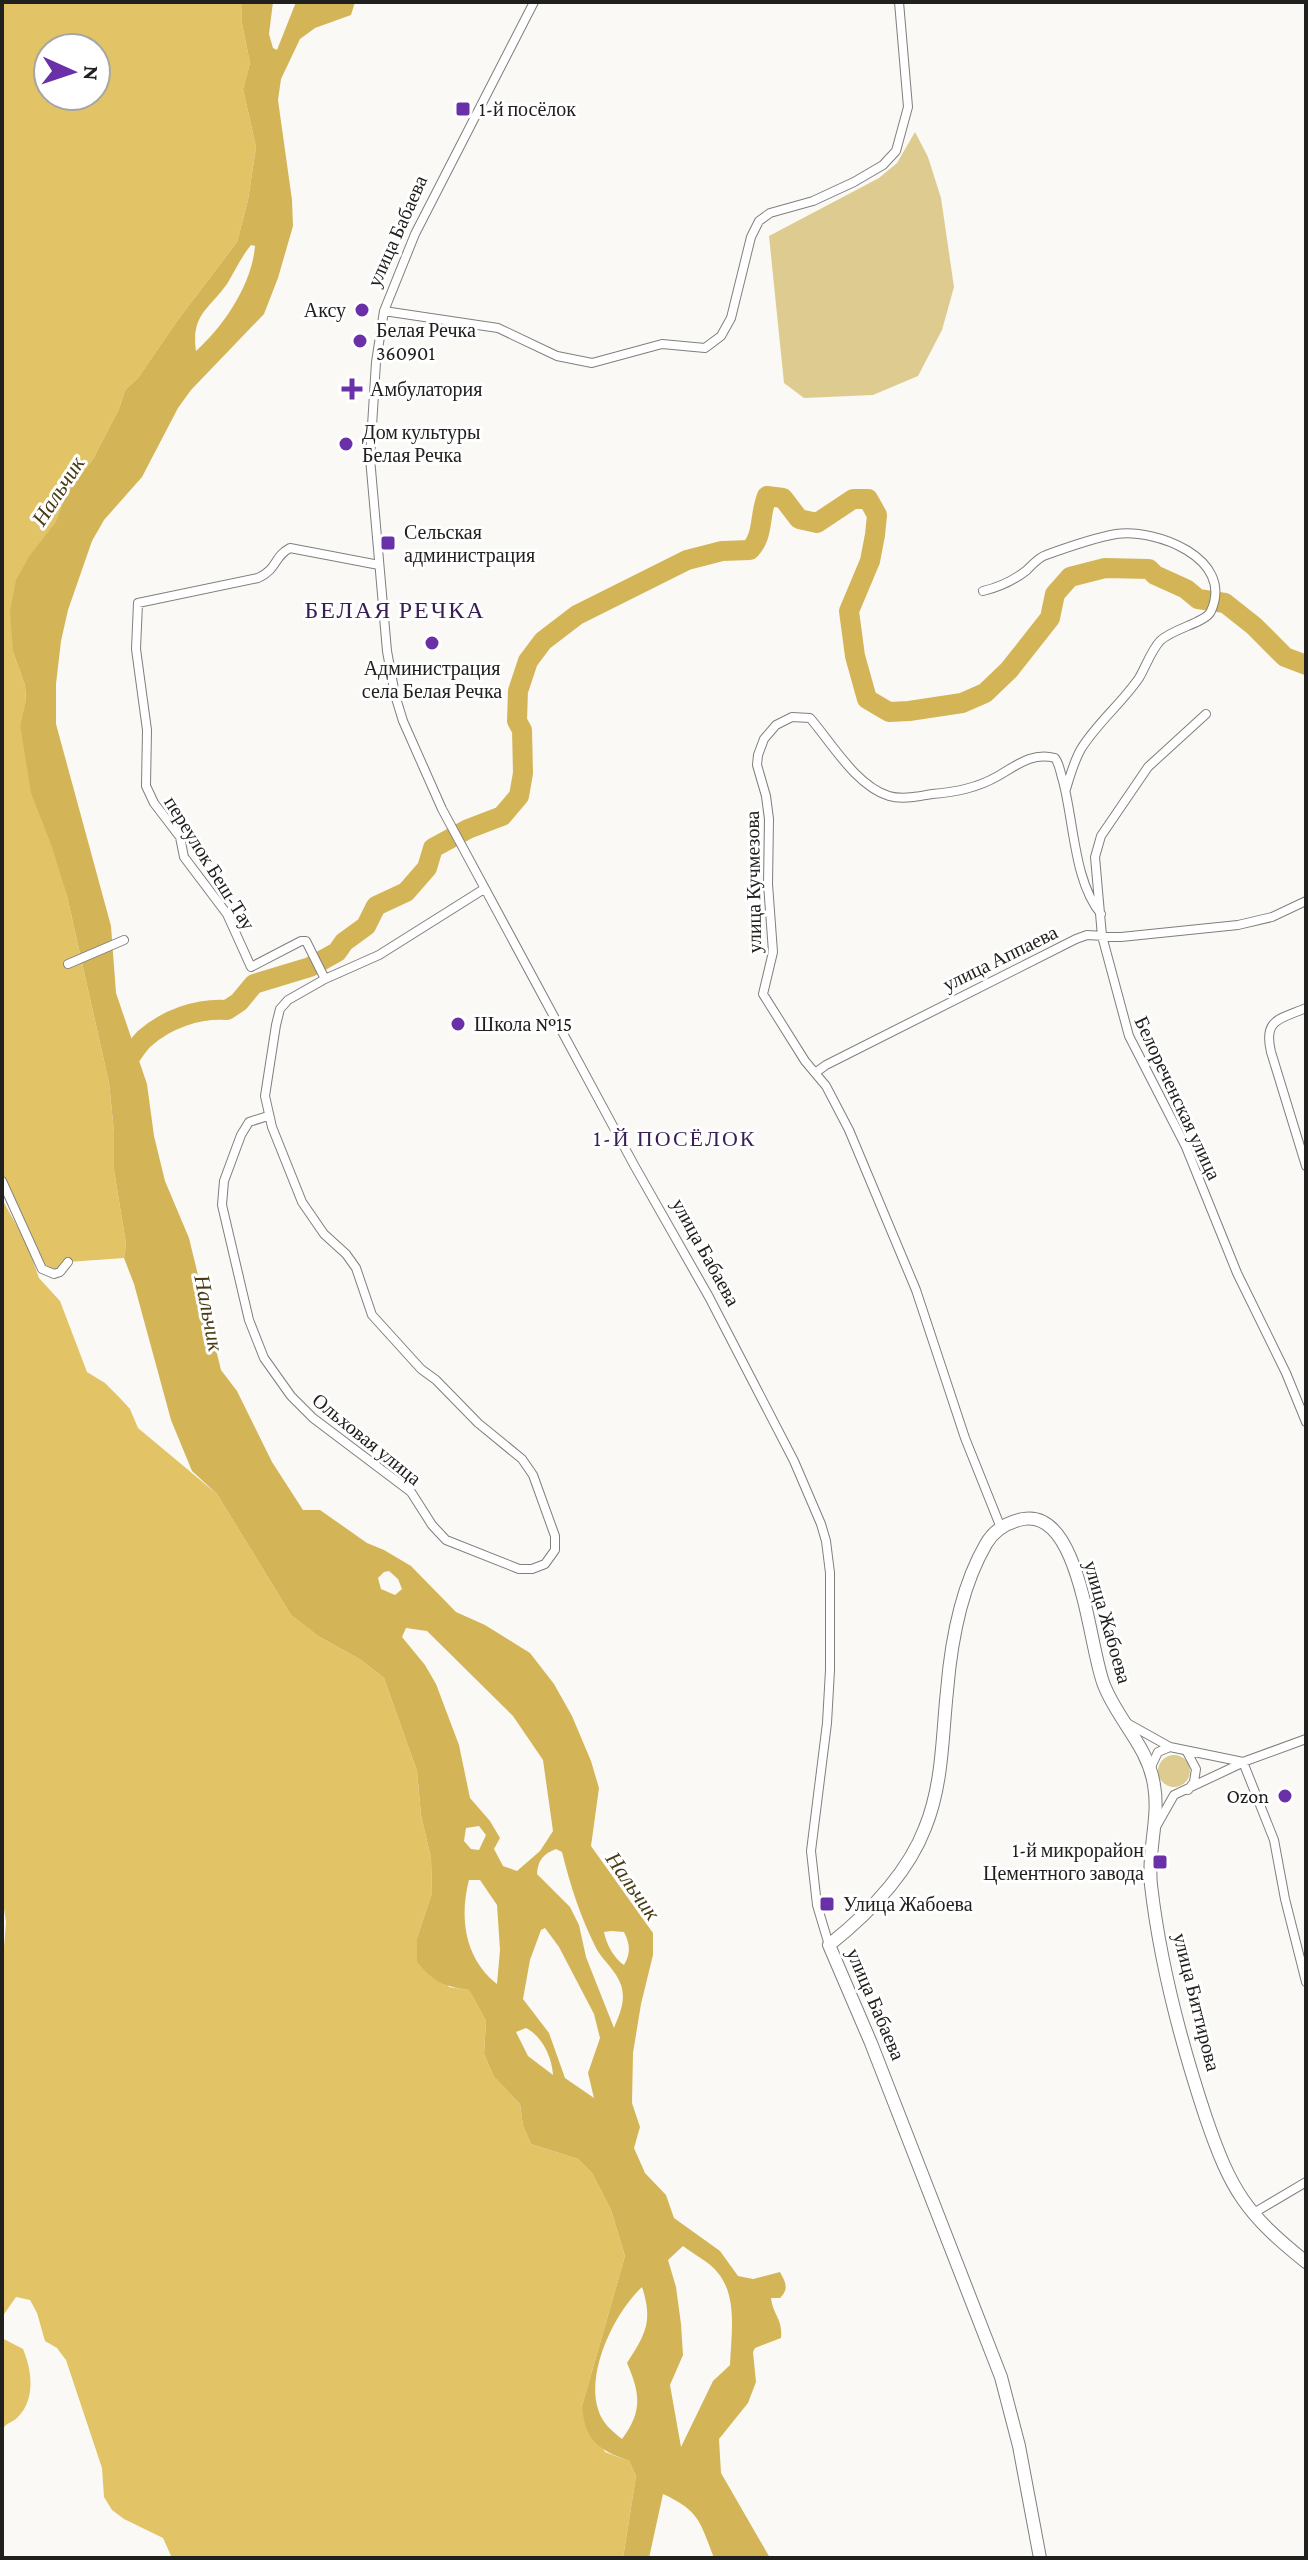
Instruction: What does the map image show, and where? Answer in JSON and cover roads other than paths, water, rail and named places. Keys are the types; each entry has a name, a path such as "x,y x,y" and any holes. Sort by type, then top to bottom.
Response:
{"street":[{"name":"улица Бабаева","path":"534,2 434,196 384,311 376,362 370,458 387,651 395,695 442,809 716,1311 794,1461 821,1524 830,1573 830,1670 827,1723 815,1799 811,1851 817,1905 829,1945 871,2043 1001,2377 1017,2435 1040,2558"},
{"path":"384,311 498,328 557,356 584,362 599,362 662,344 696,348 711,345 726,330 731,318 751,237 759,221 770,213 806,204 854,182 883,165 896,151 908,107 899,2"},
{"path":"983,591 1002,586 1044,555 1107,536 1131,533 1149,534 1169,541 1198,558 1210,571 1215,595 1210,614 1207,618 1179,628 1157,645 1138,679 1081,749 1065,790"},
{"name":"переулок Беш-Тау","path":"323,975 306,941 251,967 227,914 184,857 180,837 154,803 146,786 147,730 136,649 138,603 258,578 270,573 290,548 379,565"},
{"name":"Белореченская улица","path":"1206,714 1148,767 1101,836 1095,857 1102,936 1129,1036 1186,1147 1237,1273 1286,1373 1306,1422"},
{"name":"улица Кучмезова","path":"1001,1528 965,1438 916,1290 849,1130 826,1086 763,994 771,966 773,942 767,848 769,819 757,765 760,747 776,725 798,716 810,718 849,766 891,796 962,791 988,782 1025,759 1045,755 1057,760 1079,863 1093,905 1101,914"},
{"name":"Ольховая улица","path":"268,1116 249,1122 241,1135 229,1164 222,1205 249,1320 264,1358 291,1396 313,1418 411,1492 432,1525 446,1540 519,1569 532,1569 545,1564 555,1550 555,1536 533,1475 522,1459 421,1369 372,1315 356,1268 324,1234 302,1202 268,1116 265,1096 280,1009 288,1000 323,975 379,955 484,889"},
{"name":"улица Аппаева","path":"815,1073 928,1012 1087,935 1173,932 1252,923 1306,901"},
{"path":"70,963 123,940"},
{"path":"1306,1008 1277,1021 1269,1027 1268,1034 1306,1166"},
{"path":"2,1181 42,1269 54,1274 68,1262"},
{"name":"улица Жабоева","path":"1001,1528 1016,1520 1034,1518 1055,1530 1079,1582 1105,1688 1126,1722 1170,1747 1243,1762 1306,1739"},
{"path":"829,1945 872,1908 913,1853 925,1830 939,1774 949,1669 957,1626 976,1565 986,1544 1001,1528"},
{"name":"улица Биттирова","path":"1126,1722 1146,1755 1152,1780 1151,1883 1160,1938 1188,2056 1207,2119 1241,2200 1252,2214 1306,2262"},
{"path":"1170,1747 1154,1757 1152,1780 1160,1791 1174,1795"},
{"path":"1181,1749 1192,1757 1196,1769 1194,1782 1187,1790"},
{"path":"1151,1838 1174,1795 1243,1762 1274,1840 1306,1982"},
{"path":"1252,2214 1306,2182"}],"waterway":[{"path":"121,1071 141,1043 162,1026 194,1013 227,1010 239,1002 254,984 310,967 337,952 344,942 366,926 376,906 406,892 427,868 433,848 468,829 502,816 519,796 523,773 522,730 517,721 518,691 528,661 543,641 577,615 687,560 722,551 750,550 759,532 767,496 783,498 799,519 817,523 853,499 868,499 877,515 875,535 870,561 849,611 855,656 867,699 889,712 962,703 985,693 1009,670 1050,618 1055,594 1070,577 1105,568 1149,569 1198,599 1225,603 1285,657 1306,665"}],"place":[{"name":"1-й посёлок","path":"463,109"},
{"name":"Аксу","path":"362,310"},
{"name":"Белая Речка 360901","path":"360,341"},
{"name":"Амбулатория","path":"352,389"},
{"name":"Дом культуры Белая Речка","path":"346,444"},
{"name":"Сельская администрация","path":"388,543"},
{"name":"Администрация села Белая Речка","path":"432,643"},
{"name":"Школа №15","path":"458,1024"},
{"name":"Ozon","path":"1285,1796"},
{"name":"1-й микрорайон Цементного завода","path":"1160,1862"},
{"name":"Улица Жабоева","path":"827,1904"}],"district":[{"name":"БЕЛАЯ РЕЧКА","path":"395,609"},
{"name":"1-Й ПОСЁЛОК","path":"675,1138"}],"water label":[{"name":"Нальчик","path":"58,491"},
{"name":"Нальчик","path":"209,1313"},
{"name":"Нальчик","path":"633,1886"}]}
